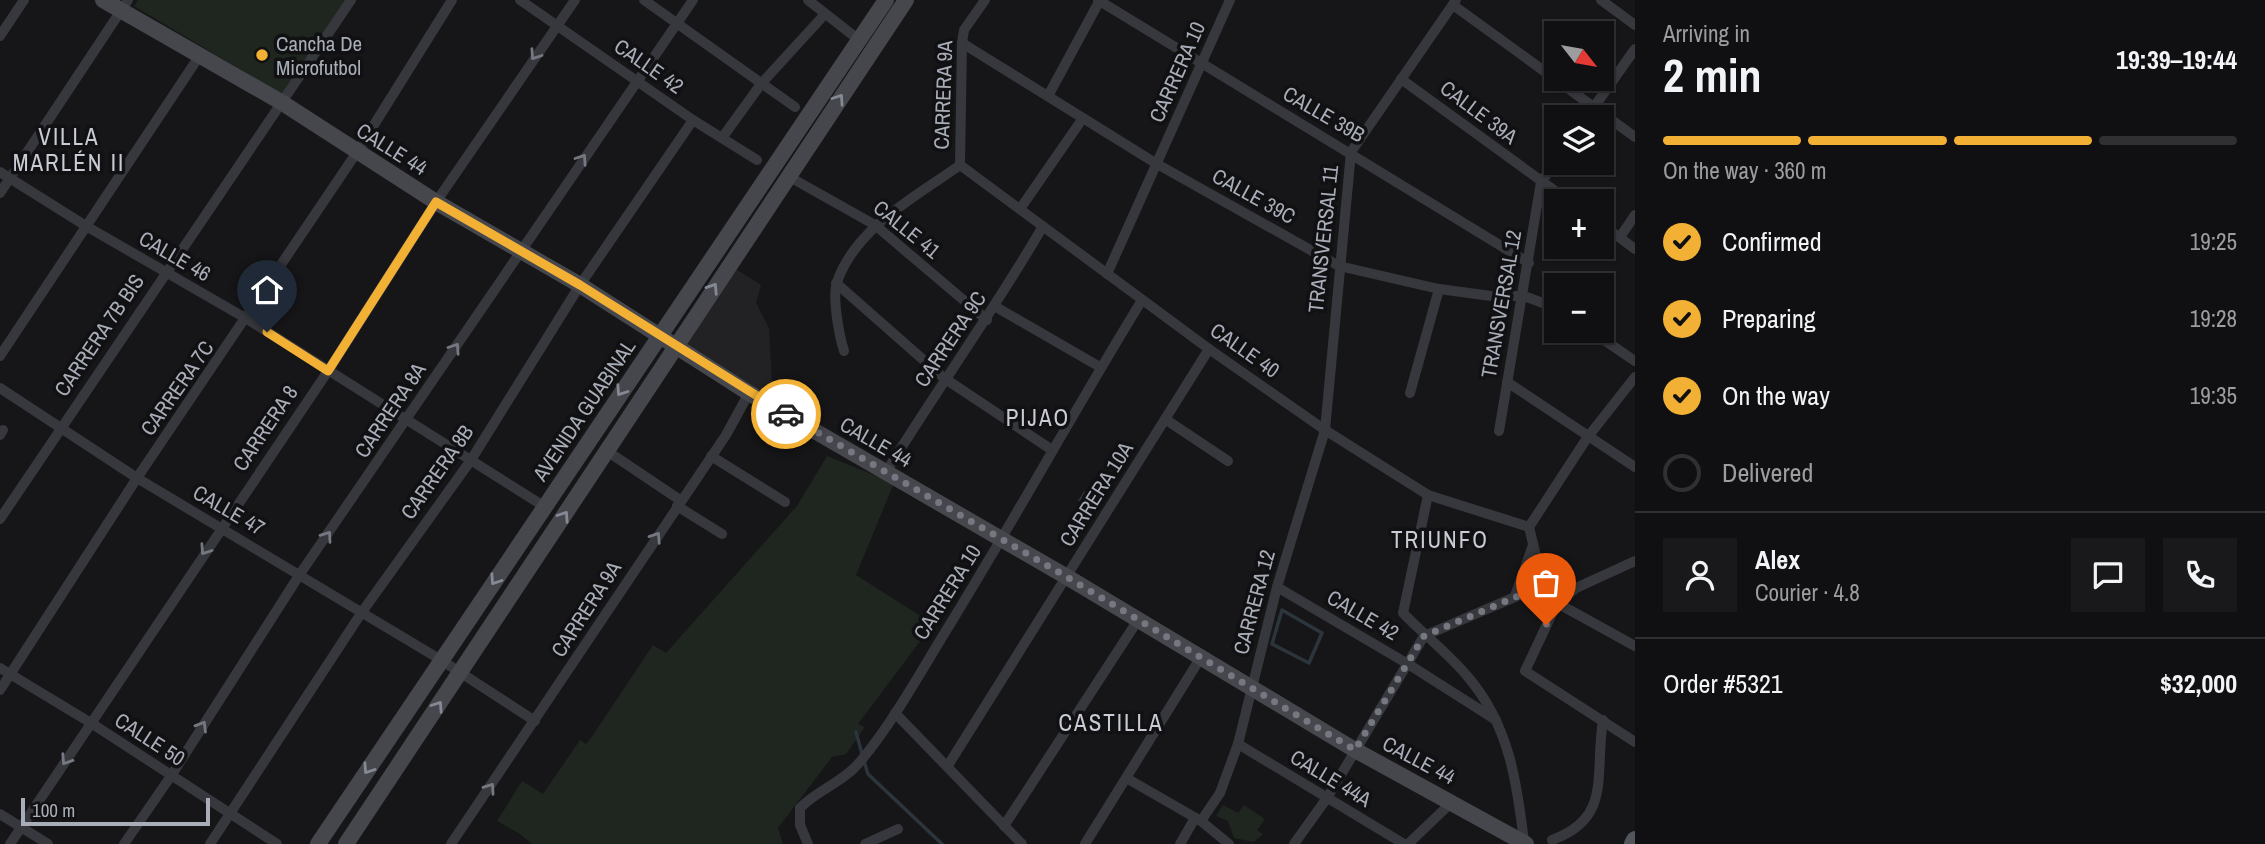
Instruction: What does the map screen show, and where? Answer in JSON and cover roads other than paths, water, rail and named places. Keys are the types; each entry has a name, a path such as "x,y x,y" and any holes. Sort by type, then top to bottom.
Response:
{"main road":[{"name":"CALLE 44","path":"103,0 125,5 200,55 281,102 436,202 580,285 749,393 1067,577 1355,750 1525,843"},
{"name":"AVENIDA GUABINAL","path":"318,844 886,0"},
{"name":"AVENIDA GUABINAL","path":"346,844 906,0"}],"street":[{"path":"0,36 24,0"},
{"name":"CARRERA 7B BIS","path":"0,519 351,0"},
{"name":"CARRERA 7C","path":"0,690 137,478 247,319 357,152 452,0"},
{"name":"CALLE 42","path":"520,0 557,23 693,120 757,160"},
{"name":"CARRERA 8","path":"12,843 221,527 328,371 436,202 575,0"},
{"path":"643,0 795,107"},
{"name":"CARRERA 8A","path":"124,844 171,776 300,574 693,0"},
{"path":"808,0 859,40"},
{"name":"CARRERA 9A","path":"836,284 854,250 875,225 960,165 962,43 964,30 985,0"},
{"path":"1048,96 1099,0"},
{"name":"CALLE 39B","path":"1099,0 1200,65 1352,152 1529,263"},
{"name":"CARRERA 10","path":"1107,274 1230,0"},
{"path":"1601,0 1635,25"},
{"path":"1454,3 1579,105"},
{"name":"TRANSVERSAL 11","path":"1325,430 1352,152 1454,3"},
{"path":"0,193 5,175 125,5"},
{"path":"722,138 761,84 825,14"},
{"name":"CALLE 39C","path":"962,43 1157,164 1339,267 1438,289 1490,296 1524,296 1544,304"},
{"path":"1595,105 1635,49"},
{"path":"0,356 200,55"},
{"name":"CALLE 39A","path":"1401,79 1551,189"},
{"path":"1020,209 1083,118"},
{"name":"CARRERA 8B","path":"211,844 362,612 471,460 580,285 693,120"},
{"path":"1614,126 1635,137"},
{"name":"CALLE 40","path":"960,165 1209,349 1325,430 1428,495 1529,527"},
{"name":"CALLE 46","path":"5,175 86,226 247,319 545,507"},
{"path":"1541,182 1546,175"},
{"name":"CALLE 41","path":"795,180 875,225 987,320"},
{"name":"TRANSVERSAL 12","path":"1499,432 1524,296 1541,182"},
{"path":"1620,237 1635,215"},
{"name":"CARRERA 9C","path":"880,468 996,307 1043,226"},
{"path":"1614,233 1635,249"},
{"path":"836,284 839,334 844,351"},
{"path":"836,284 944,378 1052,450"},
{"path":"1410,393 1438,289"},
{"name":"CARRERA 10","path":"808,844 800,825 800,808 811,796 829,788 857,765 895,713 1002,540 1100,367 1142,300"},
{"path":"996,307 1100,367"},
{"path":"1609,343 1635,360"},
{"name":"CARRERA 10A","path":"947,767 1209,349"},
{"path":"1635,377 1587,438 1529,527 1544,585 1557,603 1635,646"},
{"path":"1507,382 1587,438 1635,467"},
{"name":"CALLE 47","path":"0,388 137,478 441,660"},
{"name":"CARRERA 9A","path":"451,844 536,721 711,456 749,393"},
{"path":"1165,419 1228,461"},
{"name":"CARRERA 12","path":"1180,844 1220,793 1238,744 1277,587 1325,430"},
{"path":"607,451 722,534"},
{"path":"711,456 785,502"},
{"path":"1428,495 1403,612 1424,636 1468,677 1499,723 1514,768 1525,843"},
{"path":"1515,596 1533,545"},
{"path":"1635,561 1576,588 1557,603 1525,671 1635,742"},
{"path":"1294,844 1327,798 1424,636 1544,585"},
{"name":"CALLE 42","path":"1277,587 1408,664 1499,723"},
{"path":"1004,826 1138,620"},
{"path":"1085,844 1128,779 1201,657"},
{"path":"441,660 536,721"},
{"name":"CALLE 50","path":"0,668 91,723 277,844"},
{"path":"895,713 1022,844"},
{"path":"1552,840 1573,832 1588,819 1596,800 1598,751 1603,720"},
{"name":"CALLE 44A","path":"1238,744 1406,844"},
{"path":"1128,779 1198,819 1229,844"},
{"path":"1406,844 1452,802"},
{"path":"0,814 48,844"},
{"path":"865,844 898,830"},
{"path":"0,834 12,843"}],"waterway":[{"path":"1083,503 1080,501 1085,493 1091,500"},
{"path":"1282,610 1322,633 1309,663 1272,644 1282,610"},
{"path":"856,732 862,754"},
{"path":"864,761 868,774 942,844"}],"place":[{"name":"Cancha De Microfutbol","path":"262,55"}],"district":[{"name":"VILLA MARLÉN II","path":"69,149"},
{"name":"PIJAO","path":"1038,417"},
{"name":"TRIUNFO","path":"1440,539"},
{"name":"CASTILLA","path":"1111,722"}]}
